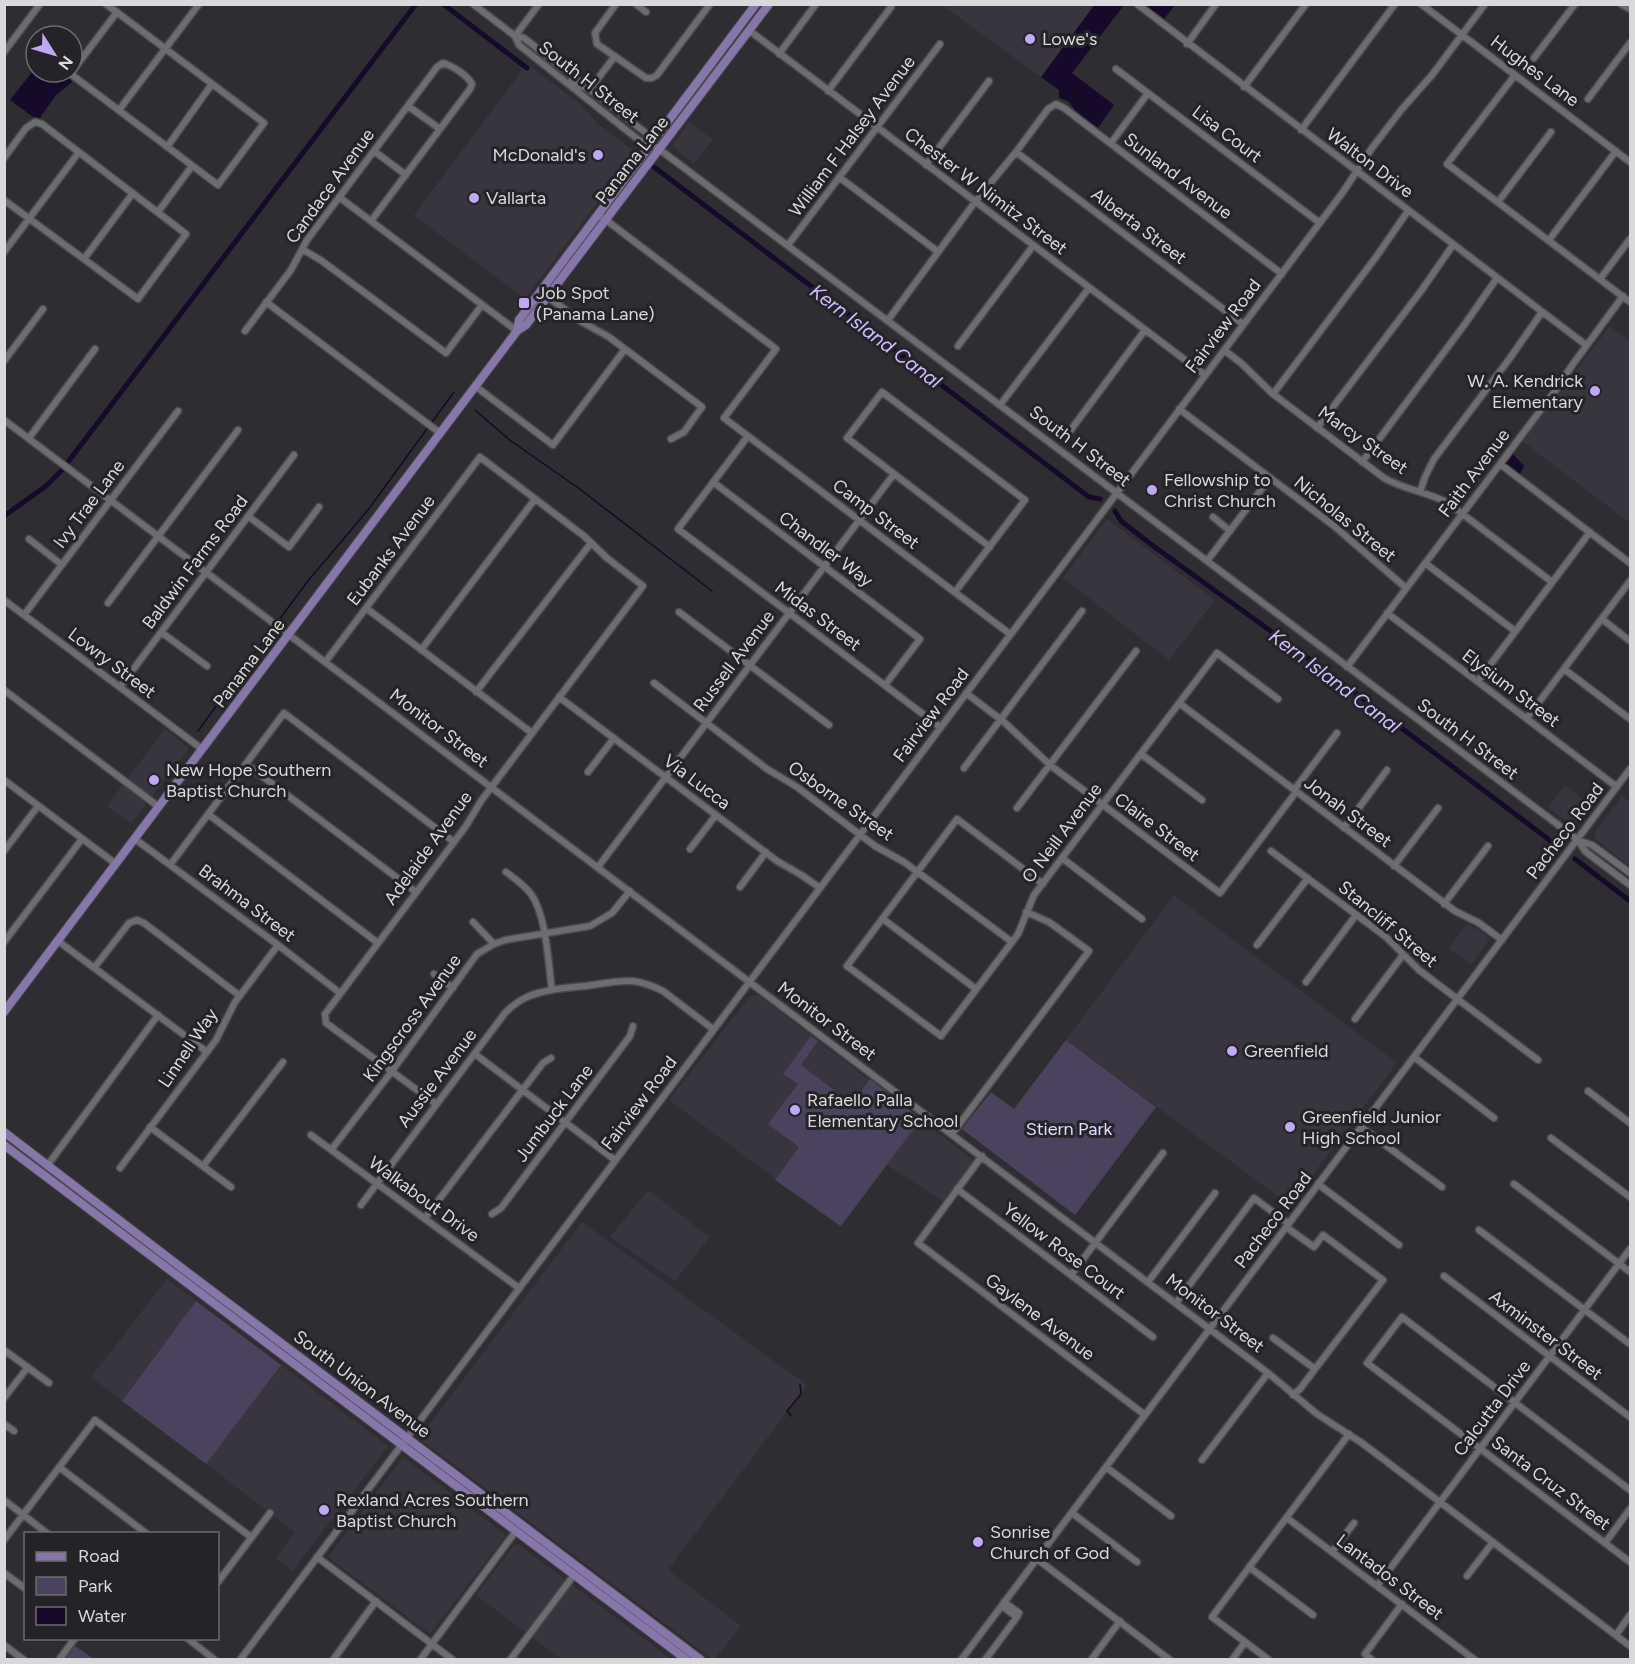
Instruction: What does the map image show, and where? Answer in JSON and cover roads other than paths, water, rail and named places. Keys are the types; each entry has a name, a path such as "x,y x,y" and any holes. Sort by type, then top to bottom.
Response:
{"main road":[{"name":"Panama Lane","path":"4,1012 517,331 519,320 544,294 605,220 769,4"},
{"name":"Panama Lane","path":"544,294 598,214 755,6"},
{"path":"750,31 748,25 755,6"},
{"name":"South Union Avenue","path":"4,1132 701,1659"},
{"name":"South Union Avenue","path":"4,1145 687,1659"},
{"path":"139,1246 145,1246 175,1268 183,1269"},
{"path":"188,1283 193,1282 219,1301 225,1300"},
{"path":"464,1492 479,1498 509,1519 517,1520"},
{"path":"574,1575 584,1576 612,1597 625,1602"}],"street":[{"path":"4,52 40,4"},
{"path":"106,4 117,12 165,49 264,123 218,185 72,75 74,69 117,12"},
{"path":"119,110 199,4"},
{"name":"South H Street","path":"473,4 515,36 524,38 616,109 646,133 651,143"},
{"path":"515,36 539,4"},
{"path":"616,4 595,33 597,44 646,78 657,75 710,4"},
{"path":"636,4 646,12"},
{"path":"779,54 816,4"},
{"name":"Walton Drive","path":"1137,4 1586,345"},
{"path":"1187,44 1216,4"},
{"path":"1244,87 1306,4"},
{"path":"1301,130 1395,4"},
{"name":"Hughes Lane","path":"1421,4 1630,162"},
{"name":"Fairview Road","path":"240,1659 1282,274 1343,192 1372,148 1432,75 1485,4"},
{"path":"1534,58 1575,4"},
{"path":"1621,4 1630,9"},
{"path":"828,91 891,7"},
{"name":"Chester W Nimitz Street","path":"750,31 1205,375"},
{"name":"South H Street","path":"515,36 519,45 640,141 651,143 660,149 1577,839 1592,844 1630,873"},
{"path":"1588,99 1630,43"},
{"name":"William F Halsey Avenue","path":"788,245 940,44"},
{"path":"546,66 579,86 590,89 615,56"},
{"name":"Candace Avenue","path":"245,331 291,270 302,249 339,197 437,66 443,63 456,69 472,84 440,129"},
{"name":"Lisa Court","path":"1116,69 1320,223"},
{"path":"1515,75 1448,164 1630,302"},
{"path":"926,165 989,81"},
{"path":"167,147 212,84"},
{"path":"1111,143 1148,93"},
{"path":"586,97 594,98 616,109"},
{"name":"Sunland Avenue","path":"1016,152 1048,109 1056,104 1111,143 1282,274"},
{"path":"371,221 440,129 408,106"},
{"path":"4,158 26,128 34,122 42,124 186,234 138,299 4,200"},
{"path":"1498,202 1551,132"},
{"path":"374,151 406,175"},
{"path":"4,252 79,152"},
{"path":"888,320 937,251 1016,152"},
{"name":"Alberta Street","path":"1016,152 1244,324"},
{"path":"1549,240 1616,152"},
{"path":"159,213 192,166"},
{"path":"839,177 937,251"},
{"path":"84,259 133,193"},
{"path":"339,197 517,331"},
{"path":"1273,394 1408,211"},
{"path":"598,214 605,220"},
{"name":"Camp Street","path":"605,220 776,349 724,418 1010,634"},
{"path":"1600,279 1630,238"},
{"path":"1317,428 1453,245"},
{"path":"958,346 1033,246"},
{"path":"302,249 322,261 446,353 482,305"},
{"path":"1362,462 1497,278"},
{"path":"1000,405 1089,288"},
{"path":"544,294 582,322 609,337 702,407 684,432 671,439"},
{"name":"Faith Avenue","path":"1347,667 1555,391 1623,296"},
{"path":"267,302 440,433"},
{"path":"4,361 43,309"},
{"path":"1420,492 1428,468 1434,459 1542,312"},
{"path":"1070,431 1146,330"},
{"path":"29,438 95,349"},
{"path":"475,386 553,445 625,349"},
{"name":"Marcy Street","path":"1224,350 1273,394 1362,462 1393,483 1440,499 1462,513 1552,582"},
{"path":"956,592 990,547 1025,500 882,392 847,438 990,547"},
{"name":"Nicholas Street","path":"1179,409 1340,531 1406,588"},
{"name":"Ivy Trae Lane","path":"24,615 178,411"},
{"name":"Monitor Street","path":"4,420 1268,1372 1317,1414 1349,1434 1630,1646"},
{"path":"108,603 238,430"},
{"path":"713,482 748,436"},
{"name":"Baldwin Farms Road","path":"120,687 294,455"},
{"name":"Eubanks Avenue","path":"326,661 480,457 535,499"},
{"path":"1500,464 1630,563"},
{"name":"Russell Avenue","path":"598,867 894,474"},
{"path":"1207,561 1270,478"},
{"name":"Midas Street","path":"713,482 678,529 940,727"},
{"name":"Chandler Way","path":"713,482 920,639 885,685"},
{"path":"421,650 535,499 591,543 476,692"},
{"path":"248,516 289,547 318,507"},
{"path":"1213,518 1230,531"},
{"path":"1478,681 1590,532"},
{"path":"29,539 62,565"},
{"name":"Adelaide Avenue","path":"392,1071 326,1023 325,1014 454,842 492,786 643,586 591,543"},
{"path":"1425,563 1515,631"},
{"path":"1527,718 1630,581"},
{"name":"Lowry Street","path":"4,600 202,749"},
{"path":"366,608 532,733"},
{"path":"964,768 1082,611"},
{"path":"679,612 829,725"},
{"name":"Elysium Street","path":"1387,613 1617,786"},
{"path":"1602,619 1630,641"},
{"path":"161,632 207,666"},
{"path":"1017,808 1136,651"},
{"name":"O Neill Avenue","path":"883,919 847,966 941,1036 1012,942 1022,926 1034,895 1217,653 1278,699"},
{"path":"1564,669 1630,718"},
{"name":"Osborne Street","path":"654,683 767,769 797,787 875,846 904,861 1012,942"},
{"path":"4,690 159,807"},
{"name":"Claire Street","path":"966,693 1000,719 1050,765 1220,893 1295,791"},
{"name":"Via Lucca","path":"559,697 766,852 820,888"},
{"name":"Jonah Street","path":"1179,703 1444,904 1479,923 1502,940"},
{"path":"170,865 284,713 454,842"},
{"path":"1295,791 1337,733"},
{"path":"588,772 614,738"},
{"path":"1141,754 1202,800"},
{"path":"246,764 416,892"},
{"name":"Pacheco Road","path":"961,1659 1630,769"},
{"path":"1344,828 1388,770"},
{"path":"4,780 116,864"},
{"path":"4,851 38,806"},
{"path":"1394,866 1438,808"},
{"path":"208,814 378,943"},
{"path":"690,849 716,815"},
{"path":"976,989 883,919 957,819 1043,884"},
{"path":"4,942 82,839"},
{"name":"Brahma Street","path":"135,839 340,993"},
{"name":"South H Street","path":"1577,839 1586,852 1629,884"},
{"path":"1444,904 1488,846"},
{"name":"Stancliff Street","path":"1271,851 1386,937 1419,970 1538,1060"},
{"path":"740,887 766,852"},
{"path":"1062,858 1142,919"},
{"path":"506,872 531,895 540,911 552,990"},
{"path":"1257,945 1308,878"},
{"name":"Kingscross Avenue","path":"332,1150 477,954 505,940 581,929 598,922 612,913 630,891"},
{"path":"952,1134 1089,951 1049,922 1026,912"},
{"path":"1306,982 1356,915"},
{"path":"94,968 129,923 138,920 240,996"},
{"path":"473,922 494,944"},
{"path":"58,941 207,1052"},
{"name":"Linnell Way","path":"120,1168 216,1040 240,996 278,945"},
{"path":"1355,1018 1403,955"},
{"path":"434,974 453,988"},
{"name":"Aussie Avenue","path":"361,1205 504,1014 525,998 552,990 638,981 663,991 713,1029"},
{"path":"47,1166 158,1016"},
{"name":"Jumbuck Lane","path":"492,1214 501,1208 565,1123 630,1036 633,1026"},
{"path":"475,1054 615,1160"},
{"path":"1414,1057 1494,1118"},
{"path":"425,1218 543,1063 551,1058"},
{"path":"203,1166 283,1062"},
{"path":"392,1071 436,1104"},
{"path":"1588,1091 1630,1123"},
{"path":"150,1127 231,1187"},
{"path":"1361,1127 1442,1187"},
{"name":"Walkabout Drive","path":"311,1135 519,1288"},
{"path":"1551,1138 1630,1197"},
{"path":"1071,1275 1163,1153"},
{"path":"957,1189 981,1156"},
{"path":"1318,1184 1399,1245"},
{"path":"1514,1184 1630,1272"},
{"name":"Gaylene Avenue","path":"957,1189 918,1243 1145,1415"},
{"name":"Yellow Rose Court","path":"957,1189 1153,1337"},
{"path":"1148,1282 1215,1193"},
{"path":"1176,1303 1254,1198 1314,1247 1323,1235 1383,1280 1300,1389 1293,1395"},
{"path":"1479,1230 1630,1344"},
{"name":"Calcutta Drive","path":"1377,1586 1630,1249"},
{"name":"Axminster Street","path":"1444,1276 1630,1417"},
{"name":"Santa Cruz Street","path":"1515,1403 1402,1317 1366,1363 1630,1562"},
{"path":"1273,1338 1315,1369"},
{"path":"4,1350 49,1383"},
{"path":"4,1398 28,1367"},
{"path":"1202,1460 1268,1372"},
{"path":"1515,1403 1630,1490"},
{"path":"4,1540 95,1419 251,1537"},
{"path":"4,1424 14,1431"},
{"path":"1269,1659 1212,1617 1349,1434"},
{"path":"59,1467 146,1532"},
{"path":"1106,1467 1171,1516"},
{"path":"4,1500 47,1532"},
{"path":"1605,1543 1630,1509"},
{"path":"219,1581 270,1513"},
{"path":"1072,1513 1137,1562"},
{"name":"Lantados Street","path":"1287,1518 1474,1659"},
{"path":"1332,1552 1354,1523"},
{"path":"420,1659 516,1531"},
{"path":"1467,1575 1493,1542"},
{"path":"317,1557 453,1659"},
{"path":"1037,1559 1170,1659"},
{"path":"1249,1567 1313,1615"},
{"path":"4,1573 24,1587"},
{"path":"510,1659 574,1575"},
{"path":"333,1659 376,1601"},
{"path":"985,1659 1017,1617 1003,1604"},
{"path":"1372,1659 1365,1654 1402,1604"},
{"path":"1616,1635 1630,1615"},
{"path":"1091,1659 1120,1621"},
{"path":"59,1659 73,1640"},
{"path":"190,1640 215,1659"},
{"path":"1232,1659 1245,1642"},
{"path":"4,1645 24,1659"}],"water":[{"path":"1095,4 1124,5 1072,73 1114,105 1098,128 1075,110 1068,101 1059,98 1059,90 1041,77"},
{"path":"1145,5 1175,5 1164,19"},
{"path":"24,82 70,84 56,95 41,118 33,117 10,100"},
{"path":"1512,453 1524,466 1519,476 1502,464"}],"waterway":[{"path":"68,462 416,4"},
{"name":"Kern Island Canal","path":"443,4 527,68"},
{"name":"Kern Island Canal","path":"654,167 1089,497 1100,499"},
{"path":"432,422 454,392"},
{"path":"475,410 511,441 577,487 712,591"},
{"path":"276,624 307,582 368,510 429,426"},
{"path":"4,516 46,486 63,469"},
{"name":"Kern Island Canal","path":"1115,511 1121,521 1152,545 1334,677 1560,848"},
{"path":"198,731 273,628"},
{"name":"Kern Island Canal","path":"1575,859 1630,901"},
{"path":"791,1416 787,1411 801,1394 800,1384"}],"place":[{"name":"Lowe's","path":"1030,39"},
{"name":"McDonald's","path":"598,155"},
{"name":"Vallarta","path":"474,198"},
{"name":"Job Spot (Panama Lane)","path":"524,303"},
{"name":"W. A. Kendrick Elementary","path":"1595,391"},
{"name":"Fellowship to Christ Church","path":"1152,490"},
{"name":"New Hope Southern Baptist Church","path":"154,780"},
{"name":"Greenfield","path":"1232,1051"},
{"name":"Rafaello Palla Elementary School","path":"795,1110"},
{"name":"Greenfield Junior High School","path":"1290,1127"},
{"name":"Rexland Acres Southern Baptist Church","path":"324,1510"},
{"name":"Sonrise Church of God","path":"978,1542"}],"park label":[{"name":"Stiern Park","path":"1069,1129"}]}
